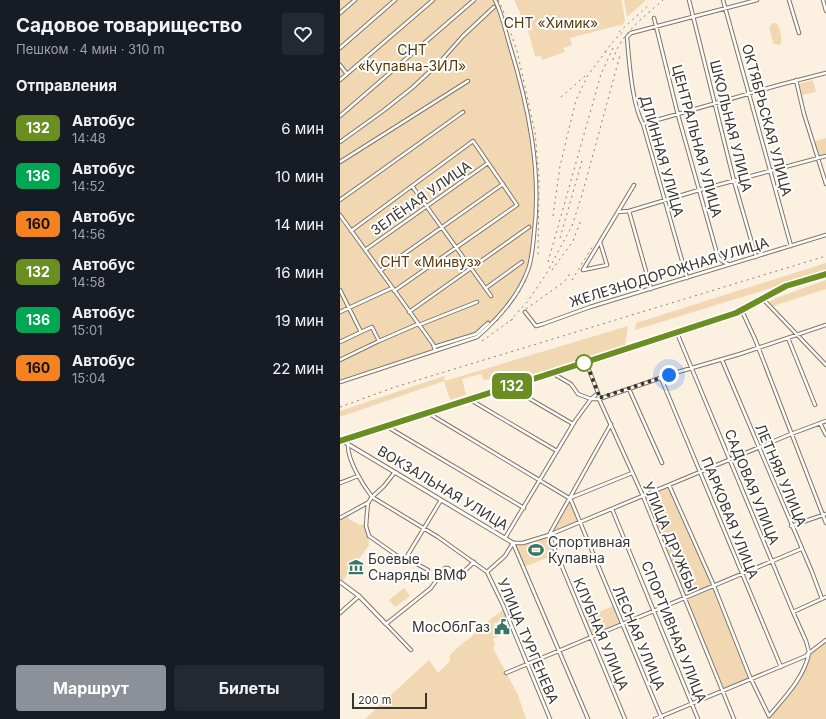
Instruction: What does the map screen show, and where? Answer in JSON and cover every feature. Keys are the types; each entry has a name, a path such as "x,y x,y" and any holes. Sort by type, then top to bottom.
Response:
{"main road":[{"path":"341,440 677,333 742,310 786,286 826,274"}],"street":[{"path":"340,13 355,0"},
{"path":"340,48 395,0"},
{"path":"340,80 433,0"},
{"path":"340,116 474,0"},
{"path":"434,349 465,342 477,337 491,326 508,305 523,281 529,266 533,247 536,223 535,165 529,120 519,74 495,0"},
{"name":"ШКОЛЬНАЯ УЛИЦА","path":"689,0 734,181 756,257"},
{"name":"ОКТЯБРЬСКАЯ УЛИЦА","path":"724,0 791,246"},
{"path":"656,27 757,0"},
{"path":"790,0 799,33"},
{"path":"823,0 826,11"},
{"path":"340,142 384,111 412,88 494,7"},
{"name":"ЦЕНТРАЛЬНАЯ УЛИЦА","path":"654,18 678,115 718,257 728,264"},
{"name":"ДЛИННАЯ УЛИЦА","path":"656,27 631,33 626,37 631,78 650,158 687,278"},
{"path":"340,65 347,74"},
{"path":"643,124 796,80 826,73"},
{"path":"796,80 817,159 826,184"},
{"path":"340,162 468,81"},
{"path":"340,200 463,112"},
{"path":"351,231 473,141 517,205 394,292"},
{"path":"618,212 629,211 699,190 826,156"},
{"name":"ЗЕЛЁНАЯ УЛИЦА","path":"365,250 488,163"},
{"path":"380,271 503,184"},
{"path":"600,242 607,265 583,270 634,185"},
{"path":"412,186 491,296"},
{"path":"629,211 651,289"},
{"path":"340,215 418,324 434,349"},
{"path":"409,312 529,227"},
{"name":"ЖЕЛЕЗНОДОРОЖНАЯ УЛИЦА","path":"526,312 536,326 590,307 826,235"},
{"path":"486,288 522,262"},
{"path":"340,312 392,288"},
{"path":"340,290 361,332"},
{"path":"763,299 826,365"},
{"path":"340,360 418,324 477,302"},
{"path":"742,310 824,514 826,523"},
{"path":"340,382 476,334 488,323"},
{"path":"552,373 571,384 578,394 591,399 599,398 691,368 722,360 826,325"},
{"path":"340,342 372,327 379,342"},
{"name":"САДОВАЯ УЛИЦА","path":"677,333 809,653"},
{"path":"788,338 814,405"},
{"name":"ЛЕТНЯЯ УЛИЦА","path":"722,360 822,599"},
{"name":"УЛИЦА ДРУЖБЫ","path":"586,362 599,398 643,496 734,719"},
{"name":"ПАРКОВАЯ УЛИЦА","path":"661,378 781,667"},
{"path":"512,386 518,392 573,424"},
{"path":"629,389 662,463"},
{"path":"505,538 573,424 591,399 598,393"},
{"path":"471,398 474,402 557,451"},
{"path":"428,412 569,498"},
{"path":"513,543 524,543 549,535 759,447 826,421"},
{"path":"820,423 826,435"},
{"path":"549,535 611,424"},
{"path":"388,426 524,508"},
{"name":"ВОКЗАЛЬНАЯ УЛИЦА","path":"341,440 442,499 513,543"},
{"path":"348,444 358,476 364,488 372,497 424,528 487,572 505,556 513,543"},
{"path":"340,518 368,503 395,472"},
{"path":"569,498 632,473"},
{"path":"340,483 358,476"},
{"path":"670,485 714,586 751,679 769,716 798,680 809,653"},
{"name":"ЛЕСНАЯ УЛИЦА","path":"569,498 623,624 661,718"},
{"path":"406,558 442,499"},
{"path":"368,503 366,526 369,536 400,558 406,558 428,570"},
{"name":"СПОРТИВНАЯ УЛИЦА","path":"612,509 698,719"},
{"path":"791,526 824,514"},
{"name":"КЛУБНАЯ УЛИЦА","path":"549,535 626,719"},
{"path":"513,543 588,719"},
{"path":"506,673 801,549"},
{"path":"386,624 431,588 445,568 448,568 457,578 474,562"},
{"name":"УЛИЦА ТУРГЕНЕВА","path":"487,572 497,590 550,719"},
{"path":"340,582 358,596 411,650"},
{"path":"340,613 358,596"},
{"path":"792,612 826,597"},
{"path":"655,719 661,718 692,703 806,656 826,640"}],"green space":[{"path":"340,0 495,0 525,103 535,165 536,223 529,266 523,281 507,305 477,337 340,382"},
{"name":"СНТ «Химик»","path":"514,0 621,0 625,21 621,26 620,25 570,38 572,45 563,48 565,52 542,60 541,56 535,57 528,30"},
{"path":"624,0 646,0 627,17"},
{"path":"773,23 776,23 779,27 781,43 779,45 773,43 769,27"},
{"path":"813,80 816,92 802,95 799,84"},
{"path":"826,138 826,154 818,156 815,141"},
{"path":"826,263 826,271 635,330 636,323"},
{"path":"826,280 826,289 773,306 769,302 776,298"},
{"path":"628,326 625,345 507,385 505,381 501,382 499,376 484,380 481,374 462,379 466,395 450,400 444,381 340,417 340,411 444,376 445,381"},
{"path":"669,487 713,588 749,679 723,689 644,497"},
{"path":"569,501 578,521 551,532"},
{"path":"346,515 350,520 360,525 365,524 369,545 343,581 340,579 340,518"},
{"name":"Спортивная Купавна","path":"548,535 556,554 524,567 515,544 525,545"},
{"path":"404,588 410,596 395,607 389,600"},
{"path":"613,606 620,623 592,635 584,618"},
{"path":"503,610 507,618 493,624 499,636 493,639 495,646 493,648 518,695 526,719 365,719 429,660 438,673 450,661 450,655 484,624"},
{"path":"826,640 826,719 767,719 797,680 802,671 808,653"}],"railway":[{"path":"498,0 517,51 535,132 539,177 538,256"},
{"path":"613,60 616,51 627,34 663,0"},
{"path":"619,32 650,4"},
{"path":"605,52 615,39 625,30"},
{"path":"548,262 601,74 613,48"},
{"path":"553,216 560,166 576,100 588,75 607,50"},
{"path":"510,321 528,301 546,274 572,226 582,195 620,55"},
{"path":"561,97 585,76"},
{"path":"560,238 582,161"},
{"path":"552,270 573,241 581,220"},
{"path":"572,280 594,244"},
{"path":"340,407 395,387 826,256"},
{"path":"526,309 564,282 572,271"},
{"path":"497,321 519,293 526,280"},
{"path":"482,341 514,318"}],"bus line":[{"name":"132","path":"340,441 736,313 786,286 826,274"}],"place":[{"name":"Спортивная Купавна","path":"536,550"},
{"name":"Боевые Снаряды ВМФ","path":"356,567"},
{"name":"МосОблГаз","path":"502,627"}],"route":[{"path":"584,363 586,362 599,398 669,375"}],"park label":[{"name":"СНТ «Купавна-ЗИЛ»","path":"412,58"},
{"name":"СНТ «Минвуз»","path":"431,262"}]}
